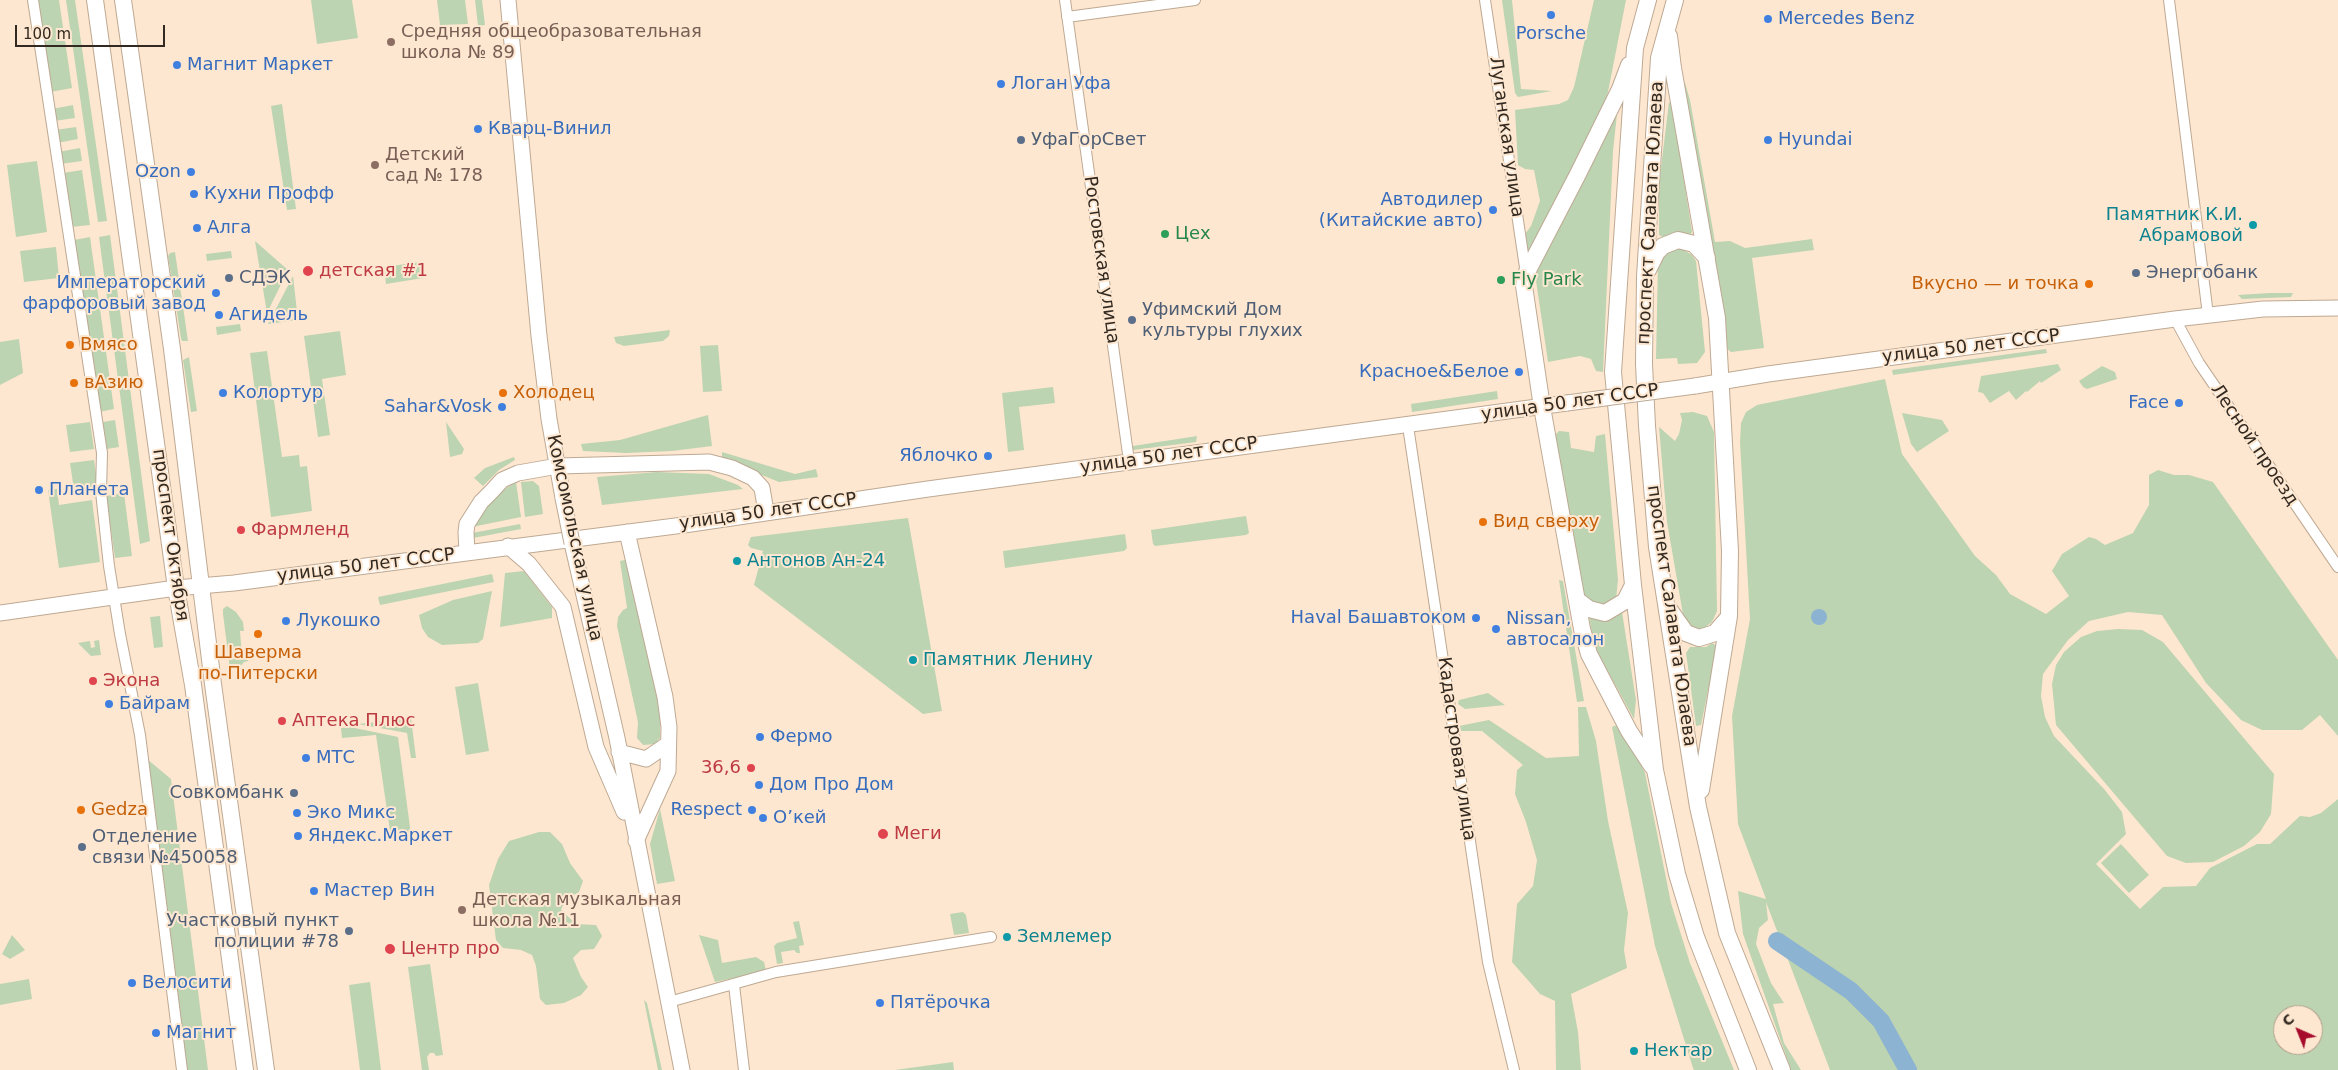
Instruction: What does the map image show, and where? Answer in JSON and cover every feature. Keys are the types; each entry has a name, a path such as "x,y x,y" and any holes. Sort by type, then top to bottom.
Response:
{"main road":[{"name":"проспект Октября","path":"95,0 176,588 193,685 245,1070"},
{"name":"проспект Октября","path":"123,0 164,286 215,694 266,1070"},
{"name":"Комсомольская улица","path":"508,0 539,336 550,419 563,498 618,745 682,1070"},
{"name":"проспект Салавата Юлаева","path":"1648,0 1635,48 1613,372 1633,585 1655,770 1677,874 1696,937 1748,1070"},
{"name":"проспект Салавата Юлаева","path":"1675,0 1659,58 1645,276 1644,364 1657,547 1698,807 1727,933 1782,1070"},
{"path":"1668,25 1673,68 1717,318 1730,551 1729,616 1698,807"},
{"path":"1635,48 1611,108 1526,274 1524,286 1542,407 1577,600 1589,654 1629,731 1655,770"},
{"path":"1645,276 1657,252 1663,246 1678,240 1694,244 1707,258"},
{"name":"улица 50 лет СССР","path":"0,613 176,588 627,532 1129,461 1408,426 1768,374 2175,319 2290,308 2338,308"},
{"path":"467,552 467,524 481,502 502,480 518,473 558,466 709,462 732,468 753,478 762,488 766,512"},
{"path":"627,532 665,697 670,727 668,771 636,841"},
{"path":"508,546 529,564 563,607 596,747 636,841"},
{"path":"1577,600 1589,609 1605,613 1625,601 1633,585"},
{"path":"1666,605 1686,633 1699,638 1715,633 1729,616"},
{"path":"618,745 646,759 668,744"}],"street":[{"path":"33,0 102,453 101,492 114,597 140,735 182,1070"},
{"name":"Ростовская улица","path":"1065,0 1129,461"},
{"path":"1067,17 1195,0"},
{"name":"Луганская улица","path":"1486,0 1526,274"},
{"path":"2169,0 2208,315"},
{"name":"Лесной проезд","path":"2175,319 2199,363 2338,567"},
{"name":"Кадастровая улица","path":"1408,426 1488,962 1514,1070"},
{"path":"668,1002 776,972 991,937"},
{"path":"734,985 744,1070"}],"green space":[{"path":"36,0 59,0 72,88 50,92"},
{"path":"66,0 75,0 107,221 98,222"},
{"path":"311,0 352,0 358,38 317,44"},
{"path":"437,0 465,0 468,24 440,25"},
{"path":"475,0 482,0 485,25 478,26"},
{"path":"1502,0 1512,0 1521,89 1552,91 1518,97 1515,93"},
{"path":"1594,0 1626,0 1608,92 1603,107 1527,257 1525,234 1531,226 1540,201 1534,170 1525,169 1518,165 1515,110 1559,104 1568,100 1574,87"},
{"path":"1679,83 1685,83 1690,100 1715,242 1730,241 1745,248 1812,239 1814,250 1752,258 1764,348 1731,352 1726,348"},
{"path":"1669,102 1672,104 1692,232 1690,235 1674,233 1663,237 1659,235 1659,184"},
{"path":"282,104 296,209 287,210 271,106"},
{"path":"73,105 75,118 54,121 52,109"},
{"path":"1618,105 1613,151 1603,372 1596,371 1591,359 1580,356 1548,362 1535,274 1538,259"},
{"path":"76,127 78,139 57,143 55,130"},
{"path":"80,148 82,161 60,164 58,152"},
{"path":"37,161 47,232 16,237 7,165"},
{"path":"82,170 90,225 71,227 63,173"},
{"path":"110,235 150,541 140,544 99,237"},
{"path":"90,237 114,409 99,412 74,240"},
{"path":"255,241 288,270 267,313"},
{"path":"56,247 59,278 24,282 20,251"},
{"path":"1679,247 1692,255 1696,261 1705,352 1697,363 1678,364 1677,358 1656,359 1658,262 1662,255"},
{"path":"231,251 232,258 207,261 206,254"},
{"path":"175,252 188,341 182,341 181,338 168,256 170,253"},
{"path":"420,262 423,278 386,284 384,267"},
{"path":"293,276 298,320 268,324"},
{"path":"2293,293 2291,297 2242,299 2238,295"},
{"path":"240,324 241,331 217,335 216,327"},
{"path":"670,330 669,336 663,341 624,346 616,343 614,337"},
{"path":"340,331 346,375 322,379 330,435 318,437 304,336"},
{"path":"19,339 23,373 0,385 0,342"},
{"path":"718,345 722,391 703,392 700,346"},
{"path":"2046,349 2047,353 1893,375 1892,370"},
{"path":"267,351 282,457 299,455 300,467 307,466 312,511 271,517 250,353"},
{"path":"189,357 197,411 191,412 183,360"},
{"path":"2058,364 2061,370 2041,383 2040,381 2016,400 2009,391 1990,403 1983,393 1978,392 1981,376"},
{"path":"2102,366 2115,372 2117,379 2087,389 2083,387 2079,381"},
{"path":"1885,379 1902,454 1975,556 1996,575 2010,594 2046,614 2069,596 2052,571 2062,554 2089,537 2105,545 2133,533 2149,505 2149,475 2158,470 2174,475 2189,475 2213,482 2338,660 2338,736 2320,715 2302,730 2262,730 2241,720 2206,683 2162,615 2128,612 2089,621 2068,640 2043,674 2041,696 2045,717 2054,736 2104,789 2122,812 2126,834 2096,864 2140,909 2163,887 2196,886 2210,868 2257,844 2270,844 2300,816 2310,817 2321,813 2338,799 2338,1070 1830,1070 1766,902 1768,920 1759,928 1756,944 1771,983 1784,1003 1773,1004 1784,1043 1801,1070 1791,1070 1743,934 1738,891 1766,899 1738,824 1732,716 1750,619 1740,442 1741,423 1746,412 1757,405"},
{"path":"1053,387 1055,403 1019,407 1024,450 1008,452 1002,393"},
{"path":"1497,391 1498,399 1412,412 1411,404"},
{"path":"1693,412 1707,416 1714,432 1717,611 1712,622 1698,631 1690,627 1684,620 1667,522 1659,427 1675,441 1679,434 1682,420 1680,413"},
{"path":"1902,413 1942,420 1949,431 1917,452 1911,444"},
{"path":"708,415 712,446 672,451 626,453 583,451 581,444 620,440"},
{"path":"115,420 119,447 107,449 103,422"},
{"path":"90,422 94,449 70,452 66,425"},
{"path":"446,422 464,449 462,454 450,457"},
{"path":"1559,431 1569,432 1571,448 1594,452 1596,436 1605,434 1618,580 1616,599 1605,606 1594,607 1580,596 1555,435"},
{"path":"1197,436 1196,442 1133,450 1133,446"},
{"path":"722,452 795,474 816,469 818,477 779,482 722,459"},
{"path":"514,457 515,460 499,470 483,486 474,478 485,468"},
{"path":"94,460 98,487 74,490 70,463"},
{"path":"657,472 709,474 738,485 743,489 602,505 597,477"},
{"path":"533,481 539,486 543,514 525,517 521,482"},
{"path":"516,482 521,517 472,527 477,516 498,493"},
{"path":"57,489 59,505 92,500 100,562 59,568 48,490"},
{"path":"124,493 132,556 115,558 106,496"},
{"path":"1246,516 1249,533 1246,535 1155,546 1153,544 1151,530"},
{"path":"908,518 942,711 923,714 754,585 763,551 751,548 748,545 751,537"},
{"path":"520,524 521,529 473,538 472,533"},
{"path":"1125,534 1127,548 1124,551 1005,568 1003,551"},
{"path":"629,559 660,713 660,738 655,744 643,745 637,738 638,722 617,626 618,617 627,608 620,561"},
{"path":"524,571 552,607 552,618 500,627 505,573"},
{"path":"492,574 494,582 380,605 378,597"},
{"path":"1559,580 1563,581 1584,701 1577,702"},
{"path":"492,591 483,639 478,643 442,645 428,637 422,628 419,615 453,600"},
{"path":"227,606 236,612 243,622 244,631 240,631 242,657 248,657 248,661 244,662 239,668 230,669 223,614 223,609"},
{"path":"1622,612 1636,700 1634,719 1594,644 1589,616"},
{"path":"160,616 163,647 154,648 150,617"},
{"path":"2118,629 2142,630 2163,642 2274,774 2271,814 2260,832 2244,846 2213,862 2186,863 2167,856 2056,725 2052,684 2056,665 2064,652 2081,637 2097,631"},
{"path":"99,640 101,655 91,656 78,643 90,641 91,648 95,647 94,641"},
{"path":"1712,643 1717,646 1701,725 1696,726 1686,653 1690,647 1706,647"},
{"path":"478,683 489,751 466,755 455,687"},
{"path":"1488,693 1505,705 1465,709 1458,704 1459,700"},
{"path":"1578,707 1586,707 1596,741 1608,821 1628,913 1624,950 1627,968 1571,994 1578,1032 1581,1070 1556,1070 1555,1001 1540,994 1512,962 1517,904 1533,886 1537,860 1526,822 1515,794 1517,770 1523,765 1482,731 1461,731 1459,726 1489,720 1546,758 1579,756"},
{"path":"411,718 416,758 411,758 407,733 358,724"},
{"path":"1617,725 1624,730 1645,773 1671,903 1690,963 1734,1070 1694,1070 1693,1068 1655,946 1612,727"},
{"path":"350,727 398,737 411,835 391,838 376,735 342,738 341,728"},
{"path":"147,759 171,779 208,1070 187,1070"},
{"path":"660,809 675,881 657,884 650,844"},
{"path":"539,832 550,832 562,844 570,863 583,881 579,892 565,900 561,910 576,924 596,925 602,936 594,949 581,950 573,958 581,977 588,987 581,995 564,1003 546,1005 540,999 536,966 532,955 521,950 503,948 496,940 489,885 498,859 509,841"},
{"path":"2121,844 2149,875 2129,893 2101,863"},
{"path":"963,912 966,915 969,933 954,935 950,914"},
{"path":"799,921 804,945 799,946 800,953 794,950 781,952 783,963 777,964 774,946 777,943 797,938 793,922"},
{"path":"12,935 25,950 10,959 2,954"},
{"path":"699,935 718,940 722,963 756,957 764,962 766,971 715,982"},
{"path":"430,964 443,1055 436,1056 434,1053 430,1053 427,1057 429,1070 422,1070 408,967"},
{"path":"29,979 32,999 0,1005 0,984"},
{"path":"370,982 381,1070 360,1070 349,985"},
{"path":"644,1000 647,1003 662,1070 658,1070"},
{"path":"953,1062 954,1070 895,1070"}],"water":[{"path":"1816,609 1822,609 1827,614 1825,623 1816,625 1811,620 1811,614"}],"waterway":[{"path":"1777,941 1851,991 1881,1021 1908,1070"}],"place":[{"name":"Porsche","path":"1551,15"},
{"name":"Mercedes Benz","path":"1768,19"},
{"name":"Средняя общеобразовательная школа № 89","path":"391,42"},
{"name":"Магнит Маркет","path":"177,65"},
{"name":"Логан Уфа","path":"1001,84"},
{"name":"Кварц-Винил","path":"478,129"},
{"name":"УфаГорСвет","path":"1021,140"},
{"name":"Hyundai","path":"1768,140"},
{"name":"Детский сад № 178","path":"375,165"},
{"name":"Ozon","path":"191,172"},
{"name":"Кухни Профф","path":"194,194"},
{"name":"Автодилер (Китайские авто)","path":"1493,210"},
{"name":"Памятник К.И. Абрамовой","path":"2253,225"},
{"name":"Алга","path":"197,228"},
{"name":"Цех","path":"1165,234"},
{"name":"детская #1","path":"308,271"},
{"name":"Энергобанк","path":"2136,273"},
{"name":"СДЭК","path":"229,278"},
{"name":"Fly Park","path":"1501,280"},
{"name":"Вкусно — и точка","path":"2089,284"},
{"name":"Императорский фарфоровый завод","path":"216,293"},
{"name":"Агидель","path":"219,315"},
{"name":"Уфимский Дом культуры глухих","path":"1132,320"},
{"name":"Вмясо","path":"70,345"},
{"name":"Красное&Белое","path":"1519,372"},
{"name":"вАзию","path":"74,383"},
{"name":"Колортур","path":"223,393"},
{"name":"Холодец","path":"503,393"},
{"name":"Face","path":"2179,403"},
{"name":"Sahar&Vosk","path":"502,407"},
{"name":"Яблочко","path":"988,456"},
{"name":"Планета","path":"39,490"},
{"name":"Вид сверху","path":"1483,522"},
{"name":"Фармленд","path":"241,530"},
{"name":"Антонов Ан-24","path":"737,561"},
{"name":"Haval Башавтоком","path":"1476,618"},
{"name":"Лукошко","path":"286,621"},
{"name":"Nissan, автосалон","path":"1496,629"},
{"name":"Шаверма по-Питерски","path":"258,634"},
{"name":"Памятник Ленину","path":"913,660"},
{"name":"Экона","path":"93,681"},
{"name":"Байрам","path":"109,704"},
{"name":"Аптека Плюс","path":"282,721"},
{"name":"Фермо","path":"760,737"},
{"name":"МТС","path":"306,758"},
{"name":"36,6","path":"751,768"},
{"name":"Дом Про Дом","path":"759,785"},
{"name":"Совкомбанк","path":"294,793"},
{"name":"Gedza","path":"81,810"},
{"name":"Respect","path":"752,810"},
{"name":"Эко Микс","path":"297,813"},
{"name":"О’кей","path":"763,818"},
{"name":"Меги","path":"883,834"},
{"name":"Яндекс.Маркет","path":"298,836"},
{"name":"Отделение связи №450058","path":"82,847"},
{"name":"Мастер Вин","path":"314,891"},
{"name":"Детская музыкальная школа №11","path":"462,910"},
{"name":"Участковый пункт полиции #78","path":"349,931"},
{"name":"Землемер","path":"1007,937"},
{"name":"Центр про","path":"390,949"},
{"name":"Велосити","path":"132,983"},
{"name":"Пятёрочка","path":"880,1003"},
{"name":"Магнит","path":"156,1033"},
{"name":"Нектар","path":"1634,1051"}]}
